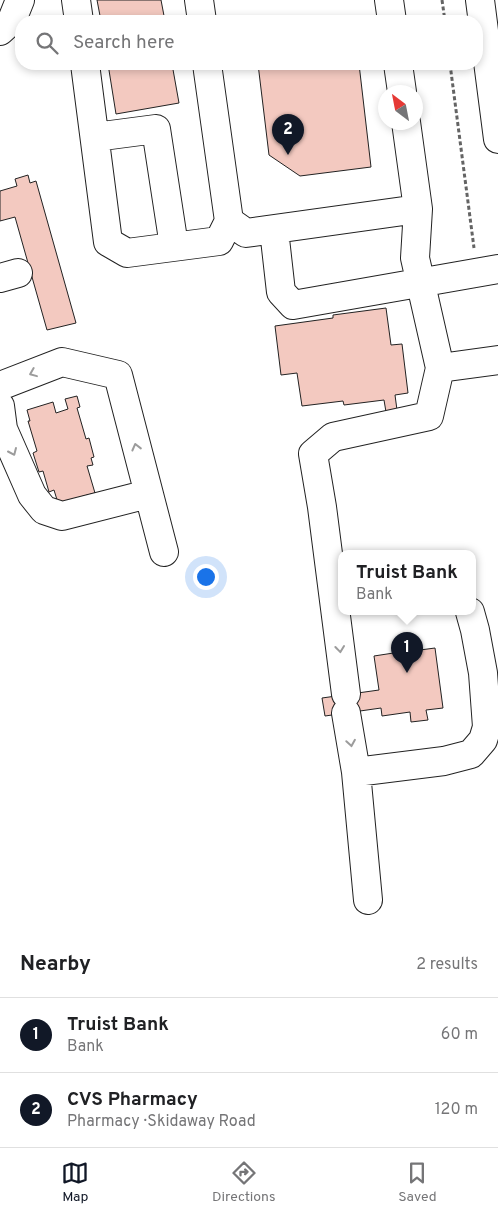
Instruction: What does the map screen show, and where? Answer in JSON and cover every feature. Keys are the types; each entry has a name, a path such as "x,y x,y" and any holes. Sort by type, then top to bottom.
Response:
{"main road":[{"path":"0,31 12,20 20,0"},
{"path":"76,0 78,15"},
{"path":"199,0 201,15"},
{"path":"389,0 391,15"},
{"path":"480,0 492,41 498,138"},
{"path":"86,70 108,242 127,253 219,241 229,221 208,70"},
{"path":"399,70 401,85"},
{"path":"95,137 156,129 174,246"},
{"path":"338,603 313,454 334,437 429,416 440,368 415,258 418,209 407,130"},
{"path":"229,221 246,234 418,209"},
{"path":"274,230 281,292 293,305 421,284 486,262"},
{"path":"440,368 498,360"},
{"path":"0,386 62,362 118,375 164,552"},
{"path":"0,406 3,429 32,495 44,510 62,516 148,494"},
{"path":"339,615 346,704 356,772 368,900"},
{"path":"356,772 444,761 471,754 483,740 487,727 491,672 471,615"}],"path":[{"path":"442,0 444,15"},
{"path":"451,70 486,262"}],"building":[{"path":"97,0 161,0 164,15 100,15"},
{"path":"109,70 173,70 179,103 116,114"},
{"path":"259,70 360,70 371,167 300,176 269,155"},
{"path":"28,175 30,183 36,181 76,323 47,330 15,217 0,221 0,191 17,186 15,179"},
{"path":"386,308 391,345 402,344 408,393 395,395 397,410 386,412 384,400 344,405 343,401 302,406 297,373 281,375 275,326 333,318 333,315"},
{"path":"77,396 80,407 77,408 86,439 89,438 94,457 91,458 93,465 87,466 95,493 58,503 54,490 49,492 43,471 39,472 33,453 37,451 28,421 30,421 27,410 53,402 56,413 68,409 65,399"},
{"path":"418,639 420,650 435,648 443,708 426,710 428,720 411,722 410,712 382,716 381,708 325,716 322,698 379,690 374,656 400,652 399,642"}],"place":[{"name":"CVS Pharmacy","path":"288,155"},
{"name":"Truist Bank","path":"407,673"}]}
